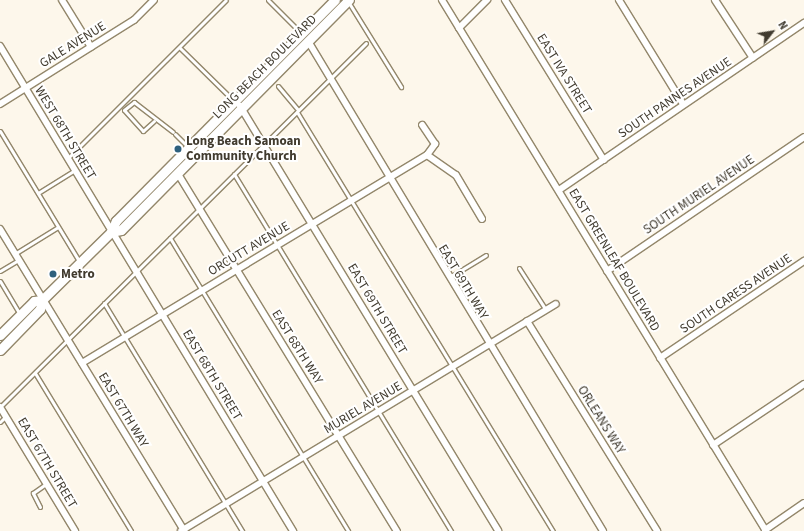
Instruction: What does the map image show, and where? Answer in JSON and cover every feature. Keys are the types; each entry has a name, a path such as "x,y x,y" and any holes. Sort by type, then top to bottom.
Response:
{"main road":[{"name":"LONG BEACH BOULEVARD","path":"0,350 40,309 42,300 111,232 116,221 335,0"},
{"name":"LONG BEACH BOULEVARD","path":"111,232 121,230 349,0"},
{"name":"LONG BEACH BOULEVARD","path":"0,335 34,301 42,300"}],"street":[{"path":"62,0 91,47"},
{"name":"EAST GREENLEAF BOULEVARD","path":"442,0 766,530"},
{"path":"459,28 487,0"},
{"name":"EAST IVA STREET","path":"505,0 604,160"},
{"path":"619,0 684,104"},
{"path":"715,0 753,58"},
{"name":"GALE AVENUE","path":"0,104 134,20 152,1"},
{"name":"SOUTH PANNES AVENUE","path":"559,190 804,23"},
{"name":"EAST 69TH WAY","path":"308,41 488,345 603,531"},
{"name":"WEST 68TH STREET","path":"0,46 111,232"},
{"name":"EAST 69TH STREET","path":"234,101 243,108 498,531"},
{"path":"422,125 435,144 427,155 456,175 482,219"},
{"name":"SOUTH MURIEL AVENUE","path":"607,271 804,137"},
{"name":"ORCUTT AVENUE","path":"82,363 427,155"},
{"name":"EAST 68TH WAY","path":"178,174 398,531"},
{"name":"EAST 67TH WAY","path":"0,229 183,531"},
{"name":"EAST 68TH STREET","path":"111,232 293,531"},
{"name":"SOUTH CARESS AVENUE","path":"660,358 804,261"},
{"name":"MURIEL AVENUE","path":"183,531 556,304"},
{"name":"ORLEANS WAY","path":"528,321 657,531"},
{"path":"713,445 804,384"},
{"name":"EAST 67TH STREET","path":"0,407 75,531"},
{"path":"766,530 804,503"}],"lane":[{"path":"68,158 180,48 226,0"},
{"path":"268,0 301,33"},
{"path":"349,0 401,87"},
{"path":"0,407 366,43"},
{"path":"180,48 234,101"},
{"path":"278,86 298,111 351,201 553,531"},
{"path":"124,112 134,102 154,121 174,133 188,148"},
{"path":"119,108 143,131 154,121"},
{"path":"0,131 80,262"},
{"path":"38,193 75,170"},
{"path":"234,174 451,531"},
{"path":"15,254 58,227"},
{"path":"170,238 200,291 348,531"},
{"path":"448,278 486,254"},
{"path":"0,272 18,260"},
{"path":"519,268 546,310"},
{"path":"0,281 21,314"},
{"path":"104,304 242,531"},
{"path":"35,373 131,531"},
{"path":"0,422 6,416"},
{"path":"40,507 33,493 46,484"}],"place":[{"name":"Long Beach Samoan Community Church","path":"178,149"},
{"name":"Metro","path":"53,274"}]}
